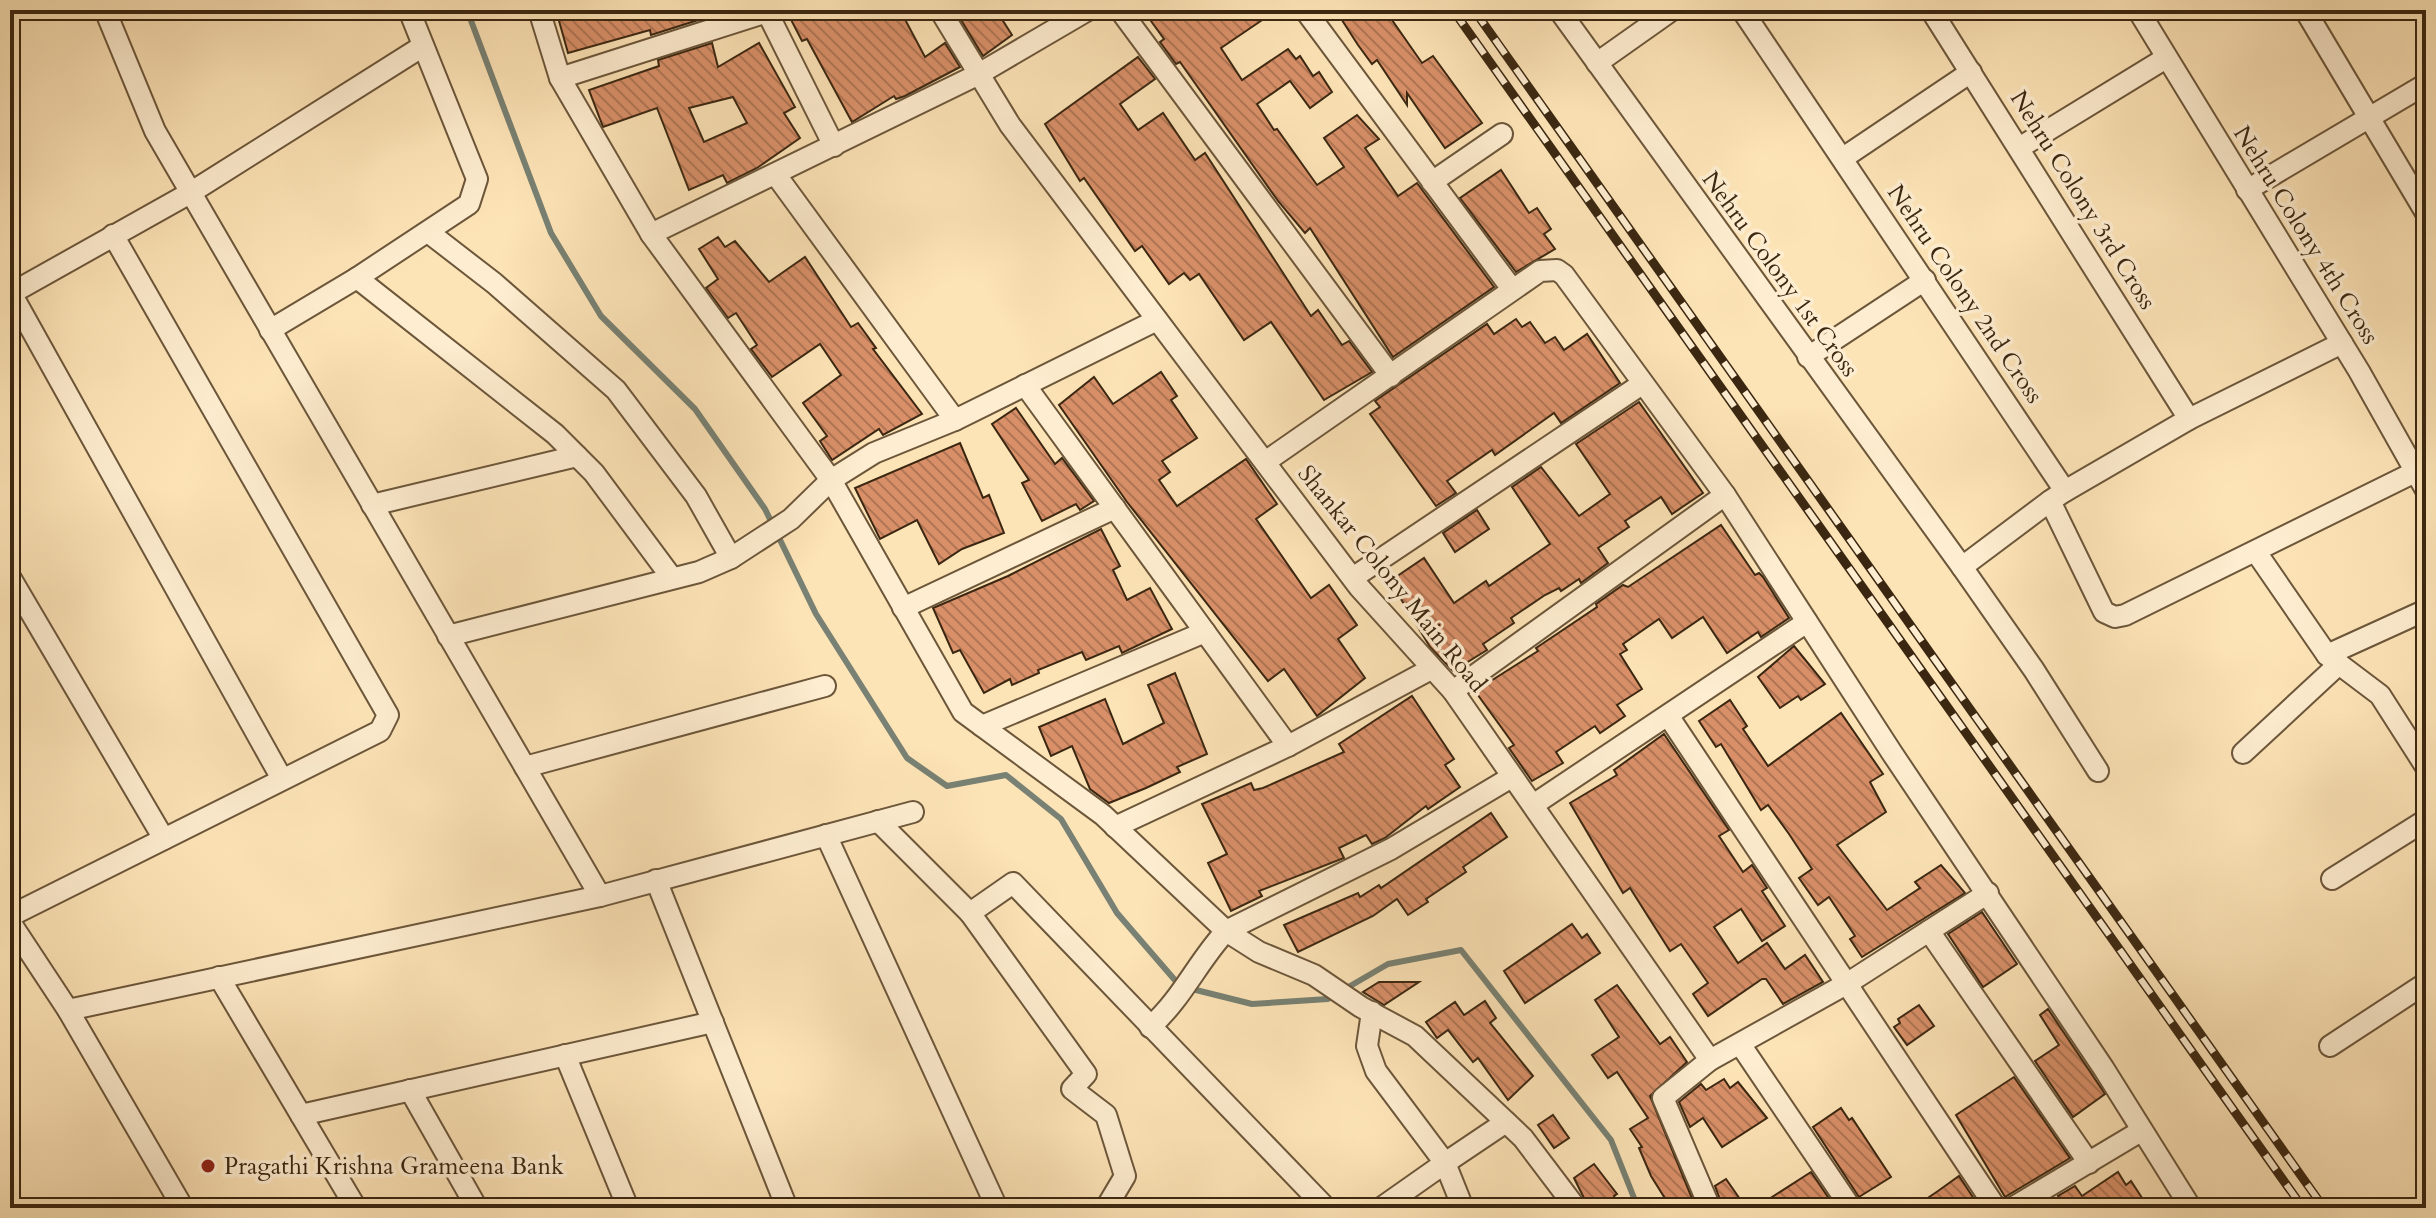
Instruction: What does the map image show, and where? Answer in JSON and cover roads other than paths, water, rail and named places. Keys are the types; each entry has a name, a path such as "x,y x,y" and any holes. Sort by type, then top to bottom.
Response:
{"street":[{"path":"105,10 155,131 600,896"},
{"path":"270,330 357,278 469,204 477,179 409,10"},
{"path":"539,10 560,78 651,234 831,480 963,712 1115,827 1226,931 1259,952 1314,975 1415,1036 1540,1157 1572,1206"},
{"name":"Shankar Colony Main Road","path":"940,10 1010,125 1359,587 1453,691 1510,778 1533,805 1710,1060"},
{"path":"651,234 977,75 1088,10"},
{"path":"1120,10 1391,376"},
{"path":"1305,10 1512,289"},
{"name":"Nehru Colony 1st Cross","path":"1559,10 1962,567 2034,670 2098,771"},
{"path":"1597,63 1672,10"},
{"name":"Nehru Colony 2nd Cross","path":"1742,10 1925,280 2058,496 2104,612 2115,617 2125,615 2256,552"},
{"name":"Nehru Colony 3rd Cross","path":"1931,10 2189,419"},
{"name":"Nehru Colony 4th Cross","path":"2138,10 2342,343 2426,490"},
{"path":"2305,10 2426,213"},
{"path":"560,78 766,11 834,146"},
{"path":"282,779 10,293 190,193 423,46"},
{"path":"2019,148 2166,58"},
{"path":"1843,158 1971,72"},
{"path":"2247,190 2426,84"},
{"path":"1432,182 1502,134"},
{"path":"776,175 955,420"},
{"path":"428,232 494,283 616,390 696,496 731,558"},
{"path":"113,235 388,715 380,731 10,919 68,1010 183,1208"},
{"path":"1265,462 1540,271 1557,270 1564,275 1725,495 2104,1069 2191,1208"},
{"path":"357,278 555,434 594,473 672,578"},
{"path":"1808,357 1925,280"},
{"path":"448,636 699,572 731,558 791,519 831,480 874,453 955,420 1157,320"},
{"path":"1962,567 2058,496 2189,419 2342,343"},
{"path":"1354,577 1642,384"},
{"path":"1025,385 1288,746"},
{"path":"372,505 577,456"},
{"path":"2415,472 2256,552 2333,660 2380,695 2426,767"},
{"path":"1453,691 1725,495"},
{"path":"903,608 1115,508"},
{"path":"10,577 164,839"},
{"path":"2243,753 2333,660 2426,610"},
{"path":"1533,805 1807,622"},
{"path":"982,726 1205,632"},
{"path":"1115,827 1288,746 1431,669"},
{"path":"525,767 825,686"},
{"path":"1669,717 1996,1208"},
{"path":"1150,1027 1186,987 1226,931 1391,849 1510,778"},
{"path":"68,1010 600,896 913,812"},
{"path":"2332,879 2426,820"},
{"path":"878,821 970,913 1086,1074 1072,1089 1106,1115 1125,1176 1106,1208"},
{"path":"826,835 997,1208"},
{"path":"656,880 787,1208"},
{"path":"970,913 1013,883 1326,1208"},
{"path":"1710,1208 1663,1098 1710,1060 1848,983 1988,893"},
{"path":"1929,931 2089,1163"},
{"path":"219,977 356,1208"},
{"path":"2330,1046 2426,983"},
{"path":"1366,1009 1367,1046 1376,1071 1445,1163 1463,1208"},
{"path":"301,1115 713,1022"},
{"path":"1740,1044 1851,1208"},
{"path":"565,1055 626,1208"},
{"path":"410,1090 477,1208"},
{"path":"1381,1208 1506,1122"},
{"path":"2012,1208 2141,1131"}],"waterway":[{"path":"467,10 551,233 601,316 695,409 765,509 816,614 907,758 947,786 1006,775 1061,819 1117,913 1180,986 1252,1004 1328,999 1335,995"},
{"path":"1345,989 1388,964 1461,950 1611,1140 1638,1208"}],"railway":[{"path":"1453,10 2303,1208"},
{"path":"1474,10 2324,1208"}],"place":[{"name":"Pragathi Krishna Grameena Bank","path":"208,1166"}]}
